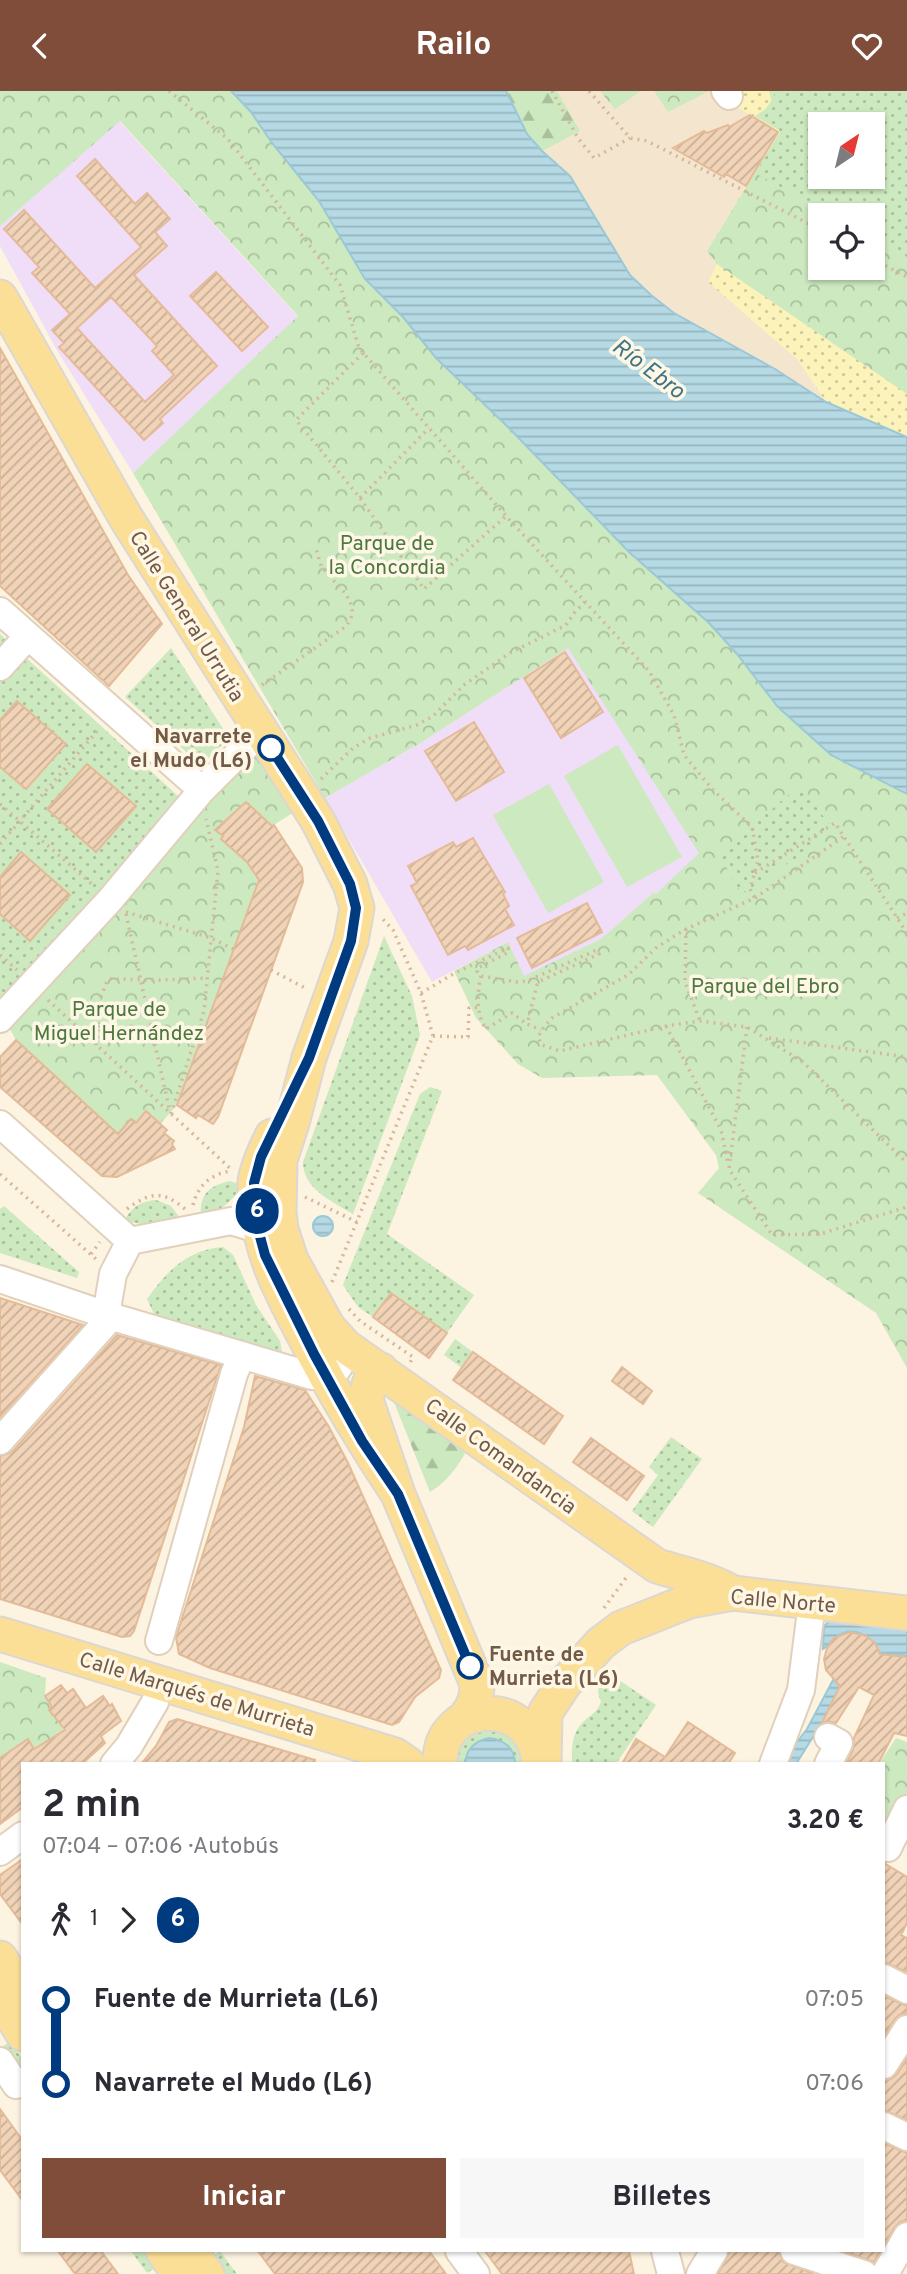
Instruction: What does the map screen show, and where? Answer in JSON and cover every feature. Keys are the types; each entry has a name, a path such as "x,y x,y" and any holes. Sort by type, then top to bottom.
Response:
{"main road":[{"name":"Calle General Urrutia","path":"1,300 126,518 318,821 350,884 356,908 351,941 309,1058 261,1157 260,1207"},
{"name":"Calle Comandancia","path":"260,1207 281,1229 291,1260 328,1327 345,1346 395,1368 491,1451 657,1566 696,1579 715,1582 733,1593"},
{"path":"260,1207 265,1255 289,1307 362,1441 398,1494"},
{"path":"395,1368 369,1384 366,1400 398,1494 477,1684 477,1698 472,1710 457,1725 442,1748 440,1762"},
{"path":"657,1566 662,1599 661,1612"},
{"name":"Calle Norte","path":"541,1762 545,1713 564,1684 601,1643 621,1628 689,1601 733,1593 907,1613"},
{"name":"Calle Marqués de Murrieta","path":"0,1634 401,1760 457,1725"},
{"path":"457,1725 485,1713 508,1716 530,1734 541,1762"},
{"path":"164,2252 179,2274"},
{"path":"192,2252 207,2274"}],"street":[{"path":"0,611 195,798"},
{"path":"0,667 28,636"},
{"path":"0,1019 31,983 118,906 195,798 260,732"},
{"path":"0,1124 121,1233"},
{"path":"121,1233 260,1207"},
{"path":"0,1441 109,1315 121,1233"},
{"path":"0,1279 312,1377 326,1377 338,1369 345,1346"},
{"path":"159,1641 234,1374 242,1355"},
{"path":"774,1762 801,1690 812,1602"},
{"path":"116,1762 128,1747 155,1702"},
{"path":"792,1713 839,1743 829,1762"},
{"path":"893,1849 907,1809"},
{"path":"0,1852 21,1836"},
{"path":"885,1979 907,1990"},
{"path":"885,2063 907,2029"},
{"path":"0,2061 16,2085"},
{"path":"885,2126 907,2137"},
{"path":"885,2274 907,2236"},
{"path":"460,2252 475,2274"},
{"path":"665,2252 671,2274"},
{"path":"700,2274 712,2252"},
{"path":"797,2252 864,2274"}],"path":[{"path":"169,91 228,139 340,285 359,348 363,353 506,516 649,671 674,715 684,755 712,789 752,827 758,860 750,889 755,898"},
{"path":"552,91 578,138 594,158 630,138"},
{"path":"589,91 630,138 647,141 808,223"},
{"path":"885,266 907,278"},
{"path":"363,353 296,419 360,498 424,589 506,516"},
{"path":"360,498 429,428"},
{"path":"262,685 351,621 354,612 348,597 321,565 316,549"},
{"path":"302,796 353,748 370,738 417,725 433,716 464,685 510,653 566,625 585,602"},
{"path":"0,844 101,728"},
{"path":"171,1114 204,1011 218,871 206,818 195,798"},
{"path":"0,804 118,906 211,938 233,949"},
{"path":"754,875 835,823 907,933"},
{"path":"843,837 755,898 686,929 657,947 628,975 552,1019 538,1038 542,1045 560,1051 666,1026 700,1021 747,1027 803,1062 907,1163"},
{"path":"330,1288 433,1036 421,993 393,930 350,884"},
{"path":"118,906 141,979 171,1114"},
{"path":"897,918 907,913"},
{"path":"686,929 685,982 700,1021"},
{"path":"421,993 454,972 508,948 509,952 478,968 481,976 516,982 527,981 597,950 599,954 540,981 527,1024"},
{"path":"271,970 328,1001"},
{"path":"481,976 478,989 480,1020 486,1029 512,1013 541,1031"},
{"path":"96,1045 100,1025 97,1004 108,979 207,978"},
{"path":"31,983 233,1170 216,1173 204,1183 195,1195 191,1212 166,1196 144,1197 123,1212 121,1233 90,1254"},
{"path":"433,1036 468,1037 469,1008 480,1007"},
{"path":"666,1026 721,1130 729,1169 772,1235 820,1234 907,1207"},
{"path":"729,1169 747,1027"},
{"path":"767,1038 907,1057"},
{"path":"0,1174 113,1274"},
{"path":"260,1207 303,1196 357,1222"},
{"path":"345,1304 360,1321 413,1357 395,1368"}],"shaded area":[{"path":"506,91 907,91 907,437 826,402 775,369 674,313 630,275 570,176 534,142"},
{"path":"119,121 298,317 133,473 58,352 0,246 0,226"},
{"path":"569,647 700,853 656,895 654,892 601,939 524,977 508,942 432,982 325,798 422,742"}],"green space":[{"name":"Parque de la Concordia","path":"0,91 231,91 251,112 272,143 319,201 365,279 403,317 436,358 508,427 629,552 709,623 778,707 831,756 907,794 907,1368 876,1313 698,1193 719,1168 716,1155 657,1075 542,1078 518,1064 476,1018 454,971 508,942 524,976 601,939 654,892 656,894 699,853 568,648 422,742 325,798 133,473 298,316 120,121 0,226"},
{"path":"506,91 557,91 580,131 542,151 522,126"},
{"path":"600,91 641,91 615,109"},
{"path":"654,91 709,91 668,112"},
{"path":"769,91 907,91 907,394 717,264 707,251 780,132"},
{"path":"776,91 907,91 907,257 885,245 885,203 810,203 755,173 782,132 755,116 770,103"},
{"path":"0,634 189,806 0,1020"},
{"path":"171,648 229,738 201,765 125,697"},
{"name":"Parque de Miguel Hernández","path":"257,744 299,809 272,826 246,802 216,830 223,836 221,839 247,862 259,880 177,1105 160,1124 146,1112 136,1123 118,1134 16,1040 6,1022"},
{"path":"618,745 682,857 627,887 564,776"},
{"path":"549,784 604,882 548,913 493,815"},
{"path":"800,785 835,832 742,894 719,855"},
{"path":"384,936 412,996 420,1035 353,1214 313,1187 304,1171 303,1162"},
{"path":"430,1087 442,1091 387,1234 474,1295 447,1333 391,1293 373,1317 358,1307 343,1285 420,1094"},
{"path":"230,1181 242,1185 234,1197 201,1218 202,1203 207,1192"},
{"path":"156,1200 171,1206 182,1221 154,1225 125,1220 138,1205"},
{"path":"4,1206 79,1272 77,1278 0,1253 0,1209"},
{"path":"223,1247 233,1255 256,1305 280,1341 280,1359 156,1318 147,1299 162,1279 188,1257"},
{"path":"455,1339 473,1352 462,1368 444,1355"},
{"path":"392,1397 471,1441 455,1469 444,1482 430,1492"},
{"path":"671,1437 702,1459 653,1527 632,1511 658,1475 649,1467"},
{"path":"0,1662 46,1678 45,1696 52,1707 49,1710 64,1731 34,1749 27,1739 0,1759"},
{"path":"610,1674 656,1705 617,1762 572,1762 576,1731 594,1713 601,1701 598,1689 601,1677"},
{"path":"487,1727 515,1737 525,1762 515,1762 515,1758 465,1759 465,1762 456,1762 461,1744"},
{"path":"896,1738 907,1742 907,1809 885,1854 885,1762 880,1762"},
{"path":"10,2041 21,2057 21,2080 0,2049"},
{"path":"132,2252 149,2252 158,2266 147,2273"},
{"path":"221,2252 237,2274 221,2274 210,2258"}],"sand":[{"path":"737,91 907,91 907,437 826,402 798,360 708,282 717,264 707,251 779,132 724,99"}],"water":[{"name":"Río Ebro","path":"231,91 506,91 527,134 570,176 630,275 651,295 674,313 775,369 826,402 907,437 907,794 831,755 778,707 709,623 629,552 508,427 436,358 403,317 365,279 319,201 272,143 251,112"},
{"path":"323,1216 330,1219 333,1226 330,1233 323,1236 316,1233 313,1226 316,1219"},
{"path":"830,1621 907,1629 907,1656 879,1653 867,1637 855,1632 842,1633 823,1649 824,1626"},
{"path":"833,1680 840,1686 823,1721 797,1762 782,1762 807,1729"},
{"path":"489,1738 508,1746 515,1762 465,1762 467,1754 479,1741"}],"building":[{"path":"750,115 778,132 746,186 726,174 724,177 673,148 704,131 707,133 728,125 729,127"},
{"path":"95,159 135,204 147,193 170,219 155,232 167,246 134,275 217,366 160,419 163,423 144,440 59,347 64,343 52,330 70,314 32,273 39,267 4,229 24,210 95,288 141,247 77,176","holes":["111,297 157,346 152,351 174,375 145,402 77,328"]},
{"path":"216,272 268,327 242,351 190,296"},
{"path":"0,348 128,575 162,624 109,686 0,586"},
{"path":"565,652 603,712 561,738 524,678"},
{"path":"17,701 66,744 26,789 0,767 0,720"},
{"path":"474,722 504,772 456,801 425,751"},
{"path":"87,764 136,806 96,852 47,809"},
{"path":"246,802 274,825 302,868 303,882 218,1117 213,1124 198,1115 196,1118 177,1105 259,880 247,862 221,839 223,836 215,830"},
{"path":"473,838 505,892 503,894 509,906 505,909 514,925 468,950 465,946 448,955 411,886 417,883 408,866 453,842 456,847"},
{"path":"21,852 70,895 30,941 0,914 0,877"},
{"path":"587,903 602,932 532,968 517,938"},
{"path":"16,1040 118,1134 131,1119 136,1123 146,1111 167,1130 164,1133 174,1141 172,1144 175,1149 117,1177 102,1176 0,1087 0,1057"},
{"path":"391,1293 447,1333 429,1358 373,1317"},
{"path":"0,1298 83,1325 0,1417"},
{"path":"117,1335 221,1365 134,1631 130,1636 122,1637 0,1599 0,1456 12,1452"},
{"path":"473,1352 563,1416 544,1444 453,1380"},
{"path":"622,1367 652,1391 643,1404 612,1381"},
{"path":"255,1376 305,1390 329,1427 348,1463 441,1670 439,1678 415,1697 399,1722 392,1725 210,1668 179,1654 176,1637 244,1427"},
{"path":"591,1438 644,1476 627,1500 573,1462"},
{"path":"850,1632 866,1636 875,1643 880,1654 907,1657 907,1736 894,1733 879,1762 847,1762 853,1750 854,1738 874,1695 859,1687 836,1723 822,1723 840,1686 826,1670 824,1659 834,1638"},
{"path":"61,1685 67,1693 73,1689 86,1708 103,1696 110,1706 112,1704 121,1721 101,1736 105,1743 84,1762 21,1762 21,1808 0,1824 0,1758 28,1739 34,1749 65,1730 49,1710 52,1707 45,1696"},
{"path":"177,1719 314,1762 143,1762 156,1746 169,1722"},
{"path":"688,1722 735,1753 729,1762 623,1762 636,1739 665,1757"},
{"path":"21,1860 21,1922 0,1894 0,1875"},
{"path":"885,1864 907,1877 907,1923 901,1935 907,1938 907,1972 885,1962"},
{"path":"885,1996 907,2006 907,2013 894,2020 885,2034"},
{"path":"907,2058 907,2120 885,2110 885,2081 897,2074"},
{"path":"0,2109 21,2138 21,2198 0,2170"},
{"path":"885,2143 907,2153 907,2220 894,2228 885,2243"},
{"path":"59,2252 102,2252 118,2274 75,2274"},
{"path":"259,2252 430,2252 446,2274 275,2274"},
{"path":"486,2252 629,2252 634,2274 502,2274"},
{"path":"729,2252 779,2252 783,2262 814,2274 718,2274"},
{"path":"846,2252 879,2252 874,2262"}],"bus line":[{"name":"6","path":"271,748 318,821 350,884 356,908 351,941 309,1058 261,1157 254,1183 258,1229 265,1255 289,1307 362,1441 398,1494 470,1666"}],"place":[{"name":"Navarrete el Mudo (L6)","path":"271,748"},
{"name":"Fuente de Murrieta (L6)","path":"470,1666"}],"park label":[{"name":"Parque del Ebro","path":"765,986"}]}
